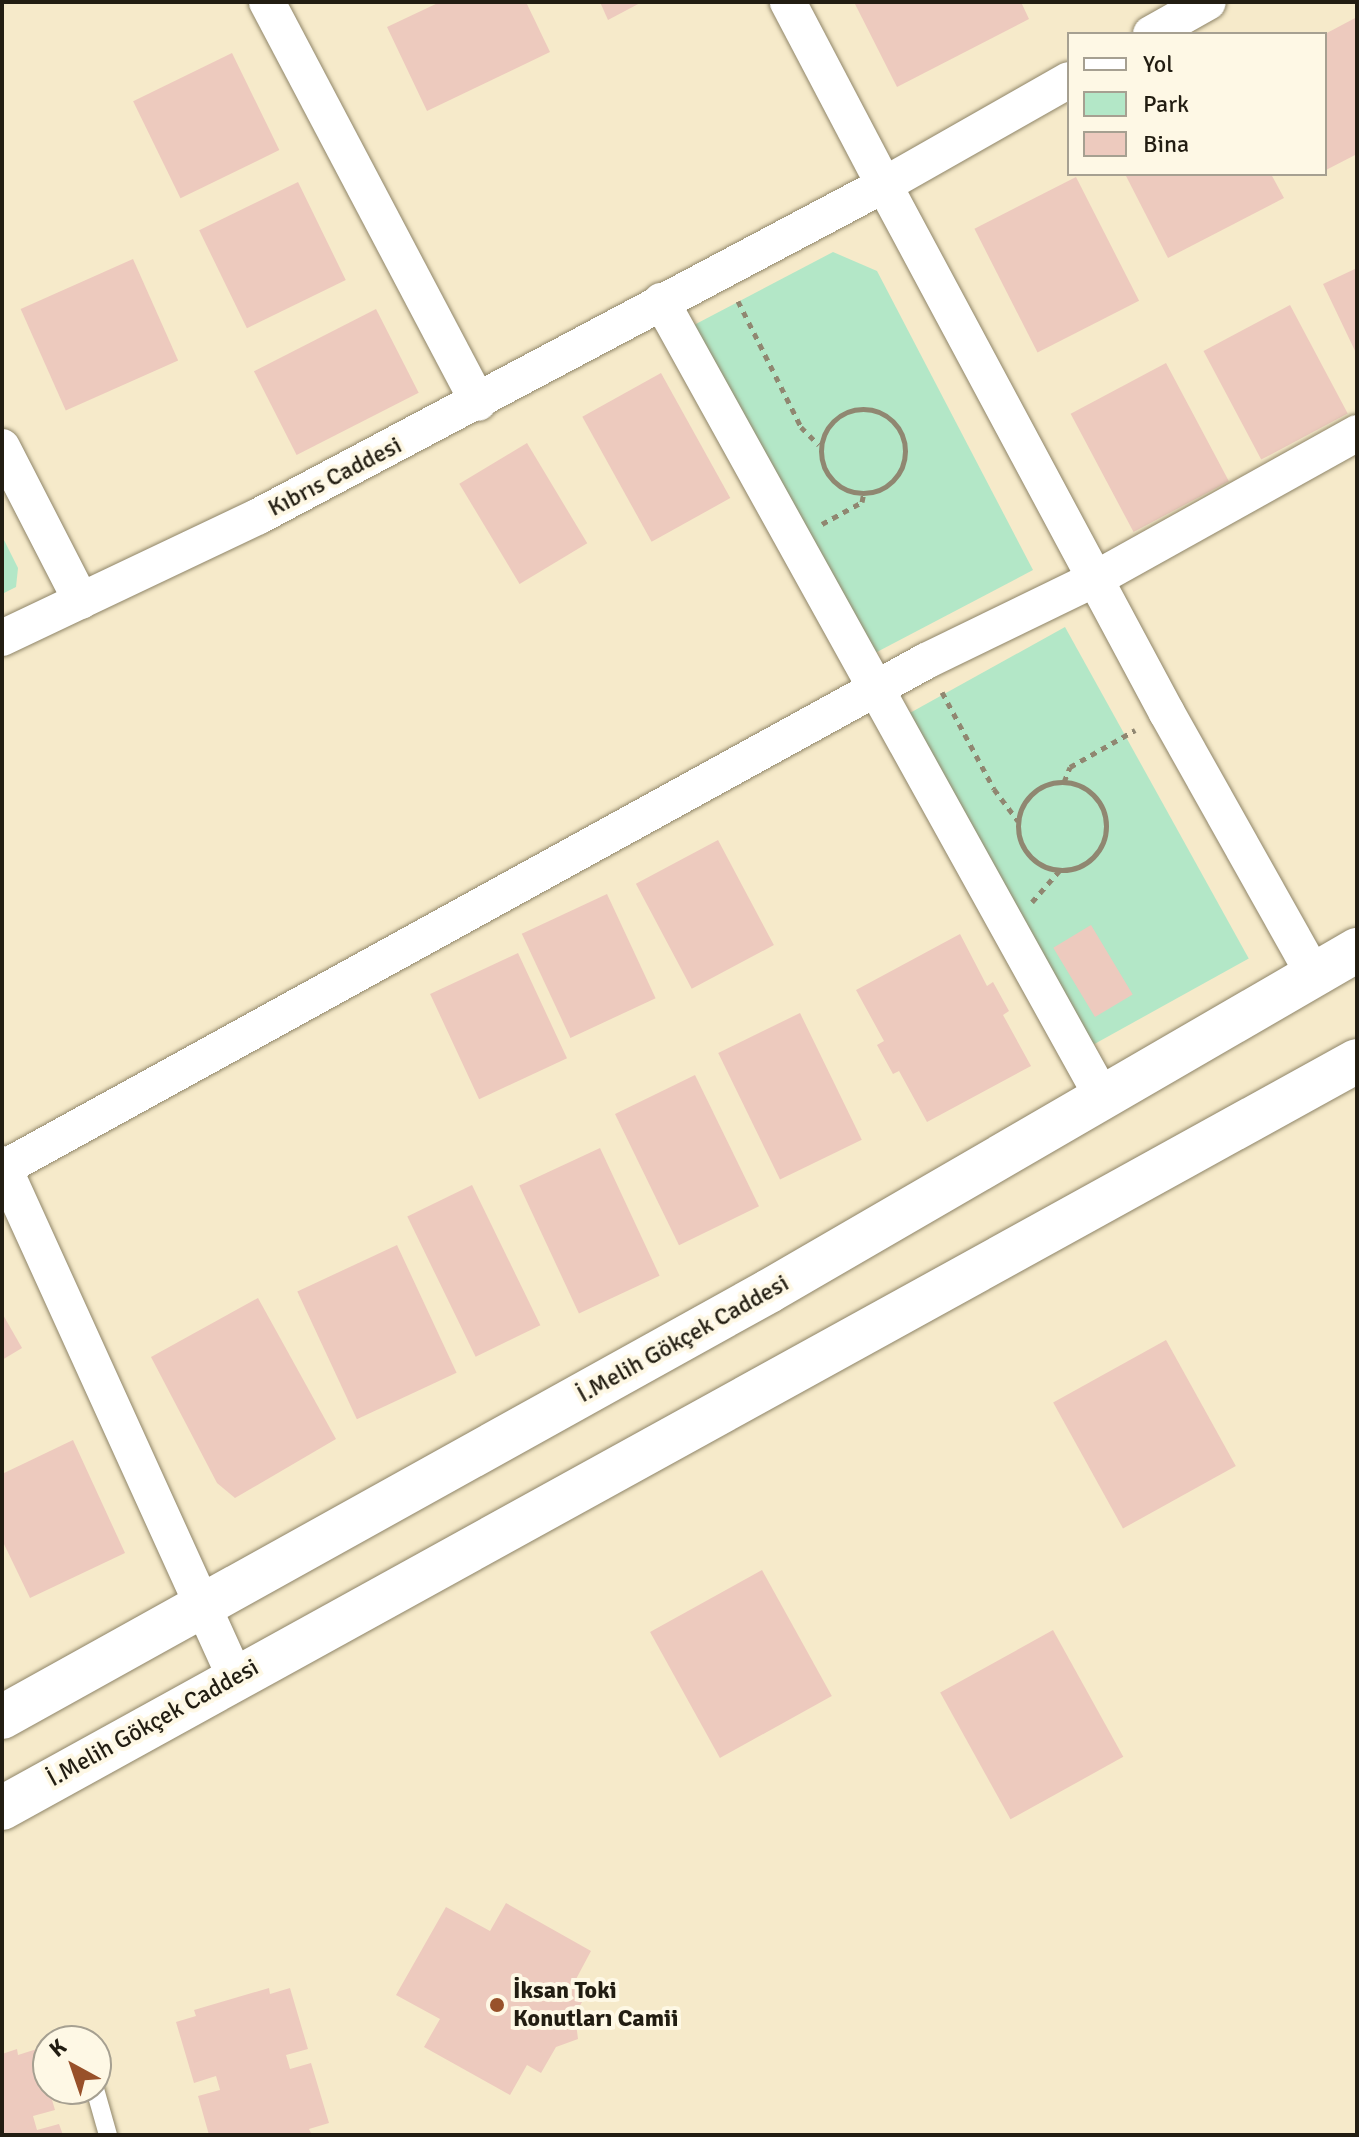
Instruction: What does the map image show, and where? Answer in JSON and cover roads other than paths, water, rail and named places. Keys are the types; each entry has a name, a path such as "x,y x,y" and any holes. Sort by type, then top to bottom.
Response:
{"main road":[{"name":"İ.Melih Gökçek Caddesi","path":"2,1717 769,1291 1357,950"},
{"name":"İ.Melih Gökçek Caddesi","path":"2,1808 1357,1061"}],"street":[{"path":"267,2 478,403"},
{"path":"788,2 1167,713 1314,975"},
{"path":"1155,32 1208,2"},
{"name":"Kıbrıs Caddesi","path":"2,638 478,403 661,301 884,185 1067,81"},
{"path":"661,301 1103,1098"},
{"path":"235,1677 200,1606 3,1167 876,688 1097,578 1357,433"},
{"path":"2,447 81,601"}],"lane":[{"path":"100,2105 108,2135"}],"place":[{"name":"İksan Toki Konutları Camii","path":"497,2005"}]}
